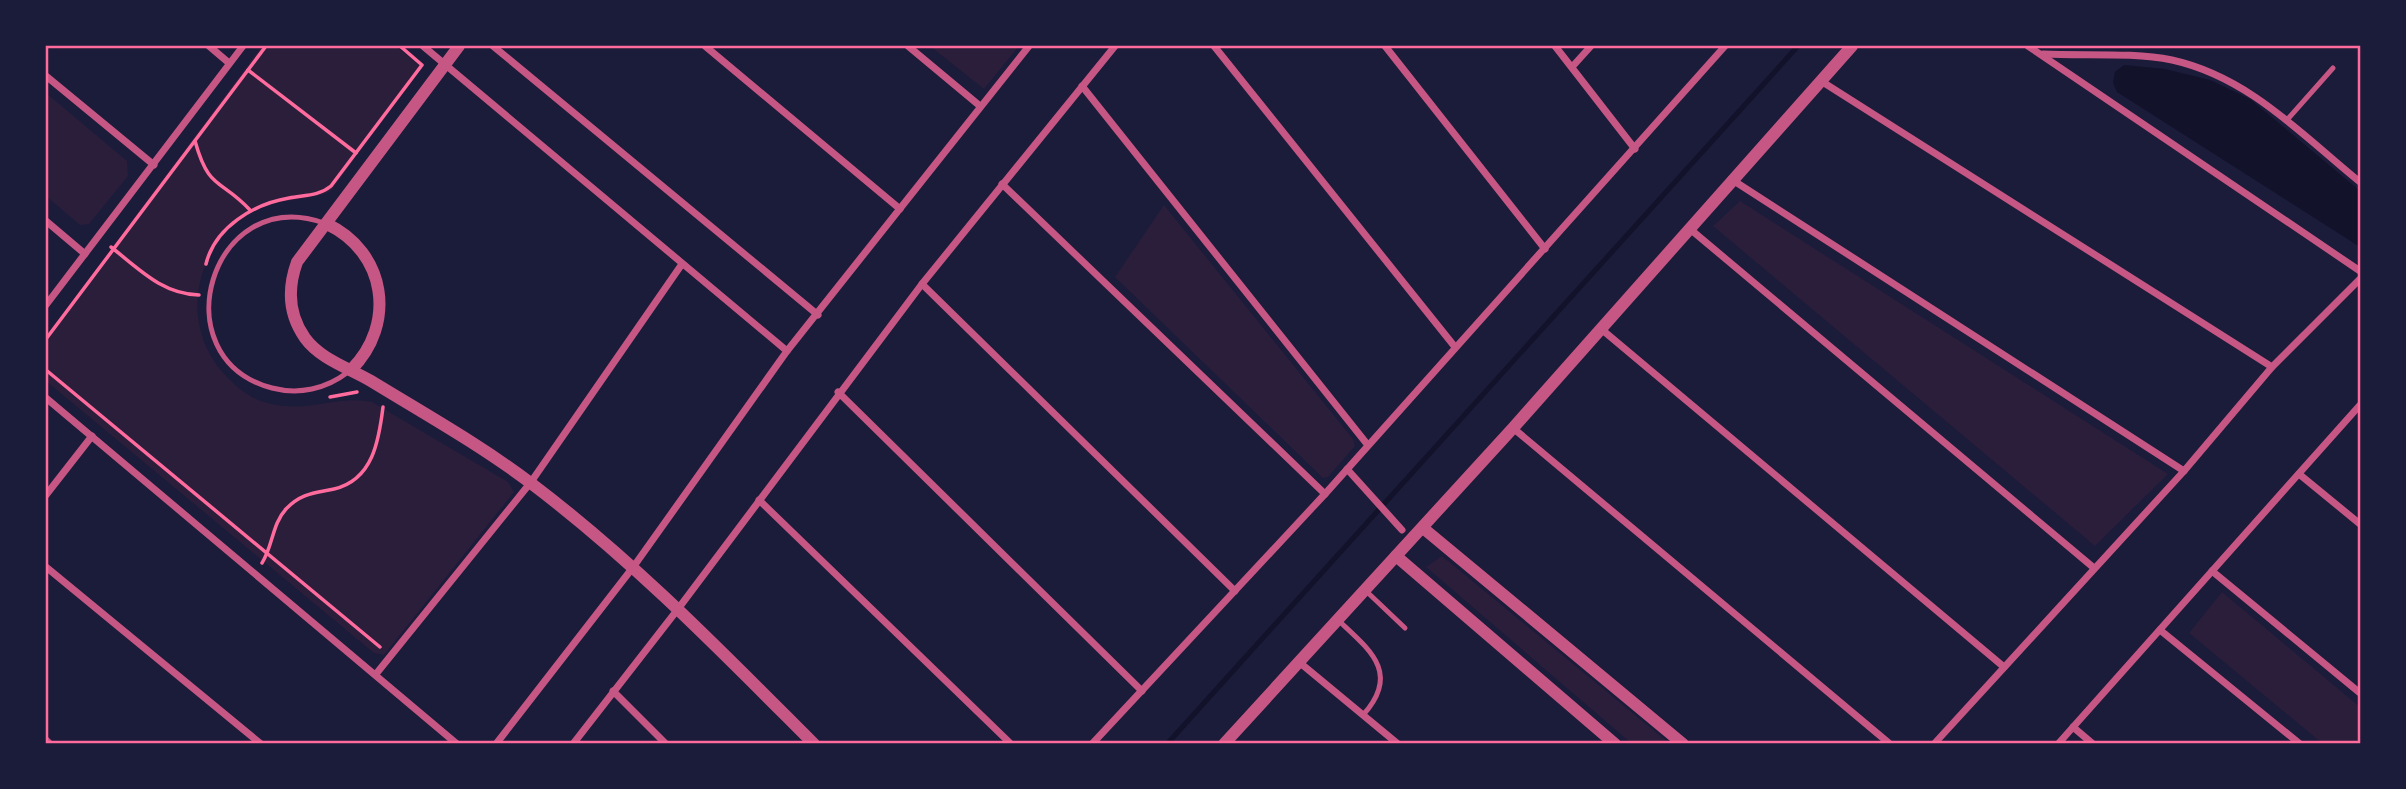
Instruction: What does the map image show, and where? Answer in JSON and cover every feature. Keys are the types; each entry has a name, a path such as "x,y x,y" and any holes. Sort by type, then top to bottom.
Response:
{"street":[{"path":"209,46 231,60"},
{"path":"46,306 243,46"},
{"path":"423,46 786,351"},
{"path":"459,46 297,262 290,296 293,312 305,338 326,357 390,393 531,482 634,566 814,744"},
{"path":"493,46 818,315"},
{"path":"705,46 900,209"},
{"path":"908,46 980,106"},
{"path":"496,744 634,566 786,351 818,315 1029,46"},
{"path":"573,744 678,609 838,392 1115,46"},
{"path":"1214,46 1455,347"},
{"path":"1385,46 1545,250"},
{"path":"1555,46 1635,149"},
{"path":"1572,67 1591,46"},
{"path":"1092,744 1325,494 1725,46"},
{"path":"1224,744 1513,428 1819,79 1852,46"},
{"path":"2028,46 2361,271"},
{"path":"2042,54 2169,60 2198,67 2239,86 2361,182"},
{"path":"46,76 154,165"},
{"path":"1819,79 2272,368"},
{"path":"1082,86 1367,444"},
{"path":"1731,179 2184,471"},
{"path":"1002,184 1325,494"},
{"path":"46,221 85,254"},
{"path":"327,223 343,232 362,250 375,273 380,290 380,316 376,334 368,350 351,370"},
{"path":"1690,229 2094,568"},
{"path":"376,674 531,482 682,264"},
{"path":"1934,744 2184,471 2272,368 2361,279"},
{"path":"922,284 1235,591"},
{"path":"1600,328 2004,667"},
{"path":"838,392 1142,691"},
{"path":"46,398 457,744"},
{"path":"2058,744 2361,405"},
{"path":"1513,428 1890,744"},
{"path":"46,495 92,436"},
{"path":"1347,469 1401,528 1423,528 1683,744"},
{"path":"2299,474 2361,524"},
{"path":"759,500 1011,744"},
{"path":"1396,556 1401,528"},
{"path":"1396,556 1615,744"},
{"path":"46,567 261,744"},
{"path":"2212,571 2361,693"},
{"path":"2160,630 2300,744"},
{"path":"1299,662 1398,744"},
{"path":"613,691 666,744"},
{"path":"2073,727 2093,744"},
{"path":"46,740 50,744"}],"lane":[{"path":"2286,121 2333,68"},
{"path":"327,223 302,217 284,218 259,225 244,233 225,251 213,275 208,300 209,318 217,343 226,358 261,384 286,391 304,390 329,384 351,370"},
{"path":"1365,590 1405,628"},
{"path":"1338,620 1378,662 1381,679 1375,701 1363,715"}],"path":[{"path":"46,339 266,46"},
{"path":"231,60 248,70 370,165"},
{"path":"181,129 195,141 201,164 216,185 250,210"},
{"path":"98,237 164,288 176,293 199,295"},
{"path":"255,573 267,555 276,524 286,509 304,495 351,482 373,458 383,402 390,393"}],"shaded area":[{"path":"262,46 396,46 422,68 330,192 258,209 229,229 214,248 204,268 198,313 202,336 212,357 227,377 247,394 261,401 292,406 358,400 372,402 508,482 514,492 384,655 374,653 46,381 46,336"},
{"path":"930,46 1019,46 984,89"},
{"path":"2124,65 2165,69 2210,80 2250,99 2360,191 2360,247 2117,92 2113,83 2115,72"},
{"path":"46,93 127,161 128,176 89,224 80,225 46,196"},
{"path":"1740,201 2168,474 2095,546 1713,226"},
{"path":"1164,205 1353,439 1355,446 1328,477 1323,478 1115,277"},
{"path":"1442,556 1669,743 1631,743 1426,567"},
{"path":"2222,592 2360,707 2360,743 2322,743 2189,633"}],"waterway":[{"path":"1167,744 1798,46"}]}
